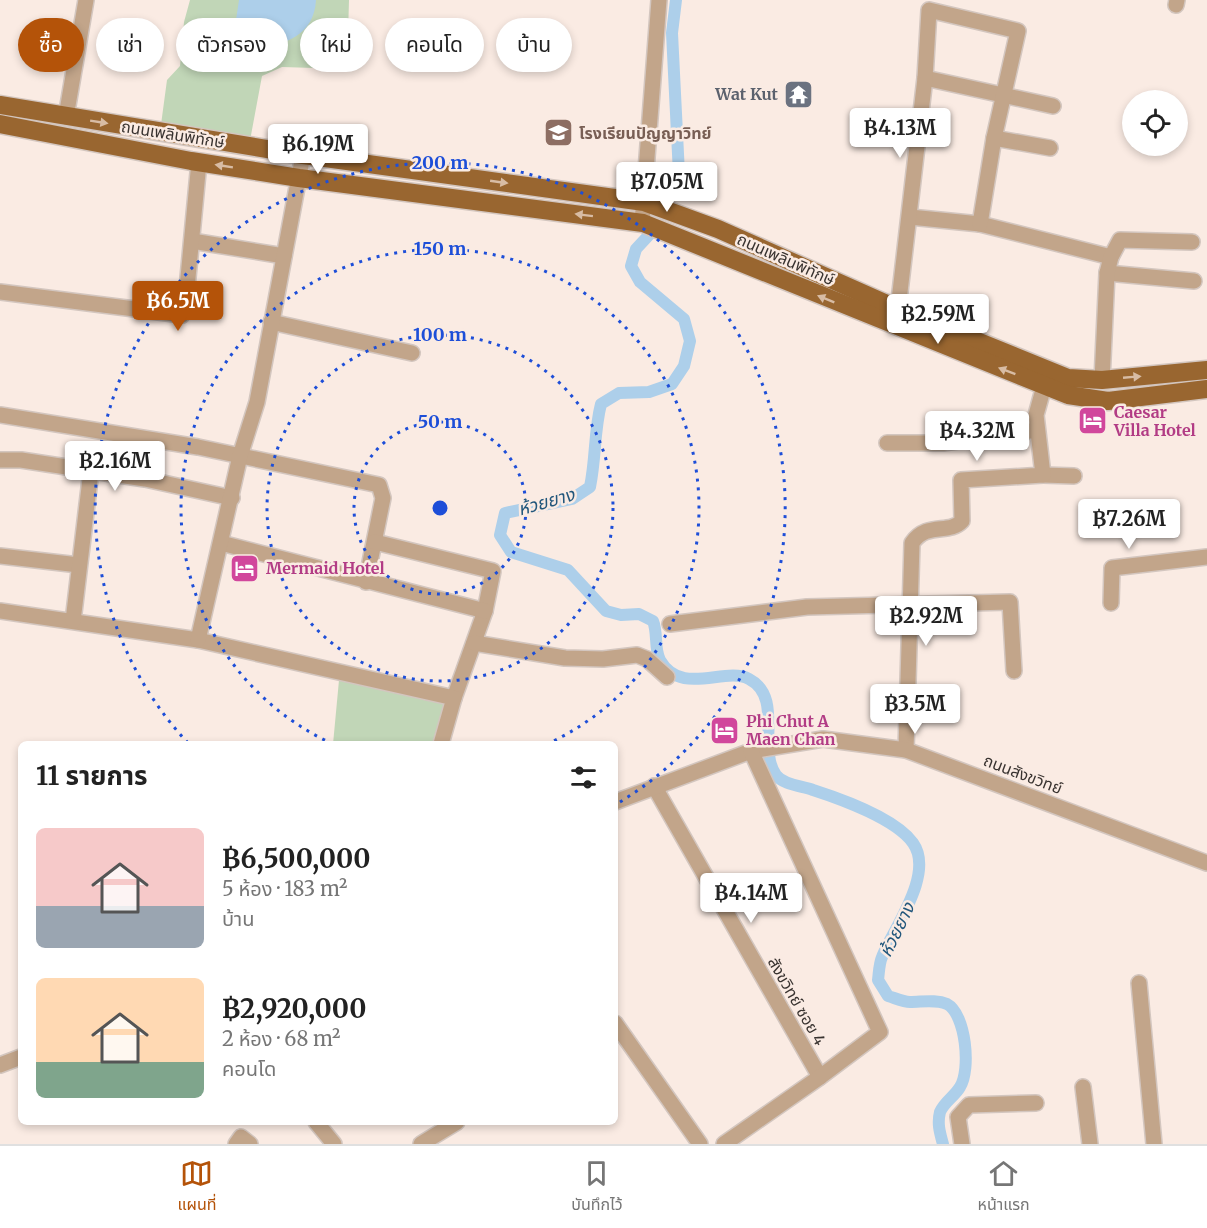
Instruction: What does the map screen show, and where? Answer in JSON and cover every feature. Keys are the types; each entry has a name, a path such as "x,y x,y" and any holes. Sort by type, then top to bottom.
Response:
{"main road":[{"name":"ถนนเพลินพิทักษ์","path":"0,105 303,155 644,202 718,229 898,309 1068,378 1102,380 1207,370"},
{"name":"ถนนเพลินพิทักษ์","path":"0,124 199,162 299,178 642,223 1068,395 1108,401 1207,389"}],"street":[{"path":"66,117 86,0"},
{"path":"642,223 659,0"},
{"path":"898,309 925,78 930,10 1018,31 994,138 980,224"},
{"path":"925,78 1003,97 1053,106"},
{"path":"994,138 1050,148"},
{"path":"198,640 240,456 257,402 303,155"},
{"path":"0,292 182,315 185,309 199,162"},
{"path":"910,218 980,224 1111,257"},
{"path":"1102,380 1107,273 1111,257 1120,240 1192,242"},
{"path":"192,241 284,256"},
{"path":"1107,273 1194,281"},
{"path":"271,322 412,353"},
{"path":"1043,475 1036,415 1044,386"},
{"path":"0,415 240,456 379,485 383,498 366,582"},
{"path":"887,443 943,443 1037,430"},
{"path":"0,460 21,460 92,471 232,498"},
{"path":"73,621 92,471"},
{"path":"906,750 912,543 928,530 959,524 962,520 961,480 1043,475 1074,476"},
{"path":"375,542 493,571 485,611 454,698 442,741"},
{"path":"221,543 485,611"},
{"path":"0,556 79,565"},
{"path":"1111,603 1112,568 1207,557"},
{"path":"670,624 807,607 1010,602 1014,671"},
{"path":"0,611 198,640 454,698"},
{"path":"474,643 565,658 603,659 637,655 647,659 667,677"},
{"name":"ถนนสังขวิทย์","path":"618,801 751,751 823,739 906,750 1207,863"},
{"path":"724,1144 880,1032 751,751"},
{"name":"สังขวิทย์ ซอย 4","path":"654,786 820,1077"},
{"path":"1139,983 1154,1144"},
{"path":"618,1030 700,1144"},
{"path":"0,1065 18,1058"},
{"path":"1083,1087 1090,1144"},
{"path":"963,1144 958,1117 969,1105 1036,1102"},
{"path":"318,1125 334,1144"},
{"path":"429,1125 437,1135"},
{"path":"421,1144 452,1125"},
{"path":"236,1144 241,1137 250,1144"}],"green space":[{"path":"190,0 349,0 348,18 300,18 300,68 288,67 288,18 185,18"},
{"path":"176,70 271,72 262,76 249,146 160,132 167,80"},
{"path":"339,680 445,703 433,741 333,741"}],"water":[{"path":"239,0 316,0 312,18 300,18 300,34 288,41 288,18 236,18"}],"waterway":[{"name":"ห้วยยาง","path":"676,0 672,33 679,174 649,235 636,249 631,266 640,282 684,319 690,341 684,366 672,384 649,392 619,393 601,404 590,487 572,499 505,513 500,535 511,552 568,570 606,611 621,615 639,614 653,621 658,656 669,671 679,677 691,679 739,676 749,679 759,687 765,698 768,710 769,752 776,775 788,783 825,794 867,811 894,826 913,843 918,856 919,870 916,885 882,957 878,980 888,996 907,1002 943,1002 959,1019 965,1043 965,1068 960,1087 940,1112 939,1124 943,1144"}],"place":[{"name":"Wat Kut","path":"799,94"},
{"name":"โรงเรียนปัญญาวิทย์","path":"558,133"},
{"name":"Caesar Villa Hotel","path":"1093,421"},
{"name":"Mermaid Hotel","path":"245,568"},
{"name":"Phi Chut A Maen Chan","path":"725,730"}]}
